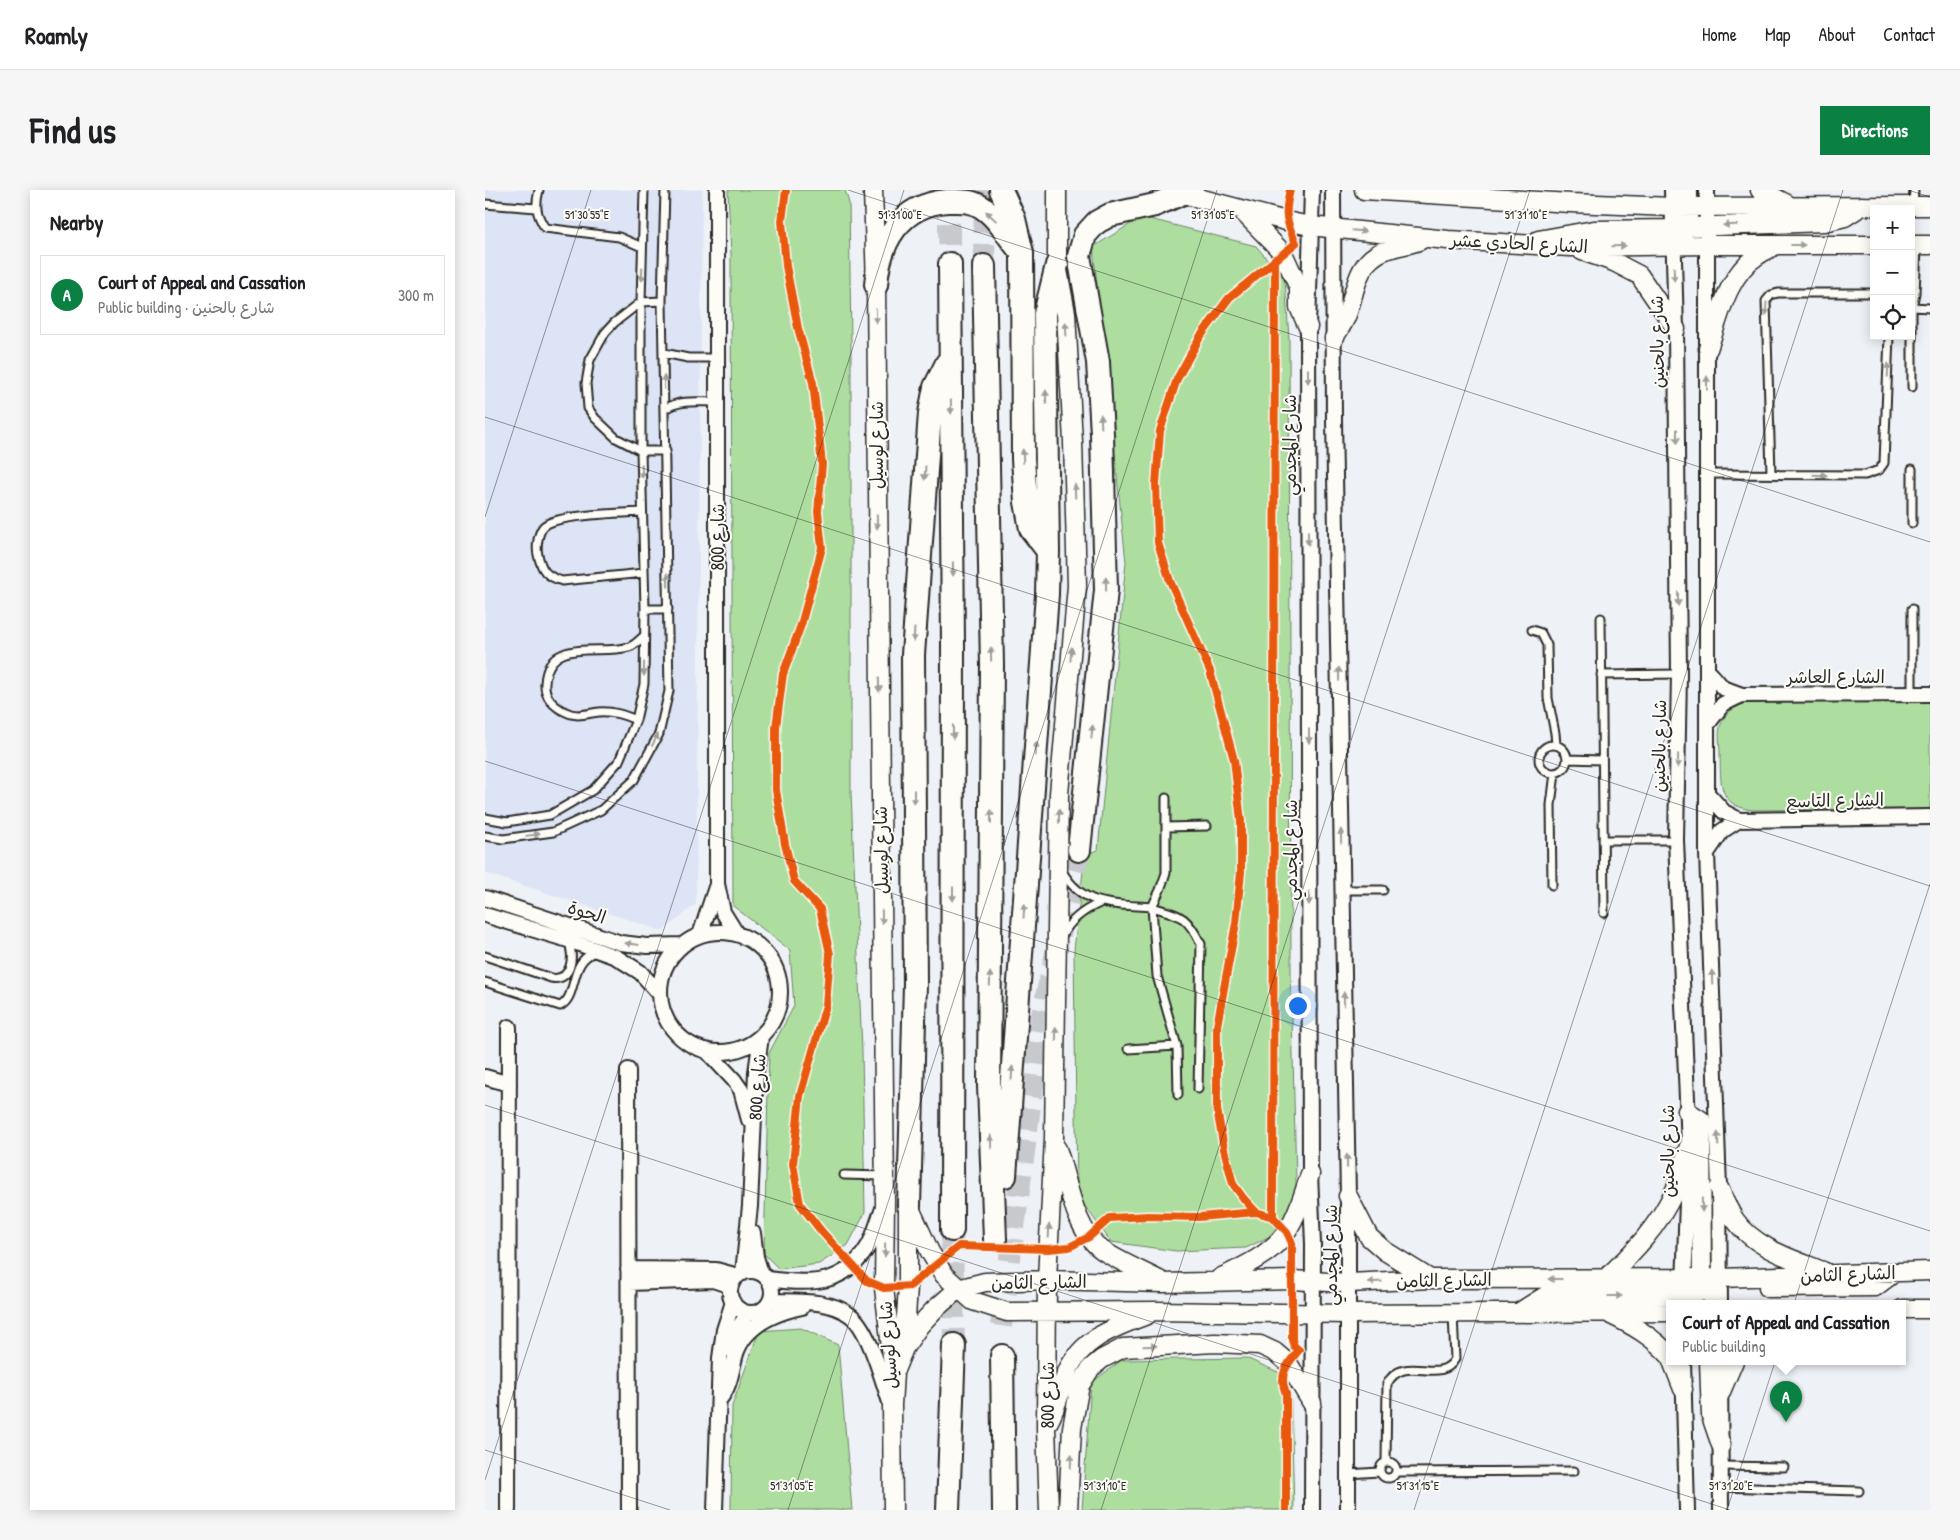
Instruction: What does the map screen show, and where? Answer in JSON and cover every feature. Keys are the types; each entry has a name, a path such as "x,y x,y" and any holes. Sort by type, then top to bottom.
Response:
{"highway":[{"path":"1001,190 1014,218 1022,253 1023,459 1027,502 1031,529 1048,551"},
{"path":"1079,850 1106,590 1098,362 1079,256 1085,235 1097,222 1121,211 1155,205 1176,192"},
{"path":"876,285 879,262 890,235 902,219 920,208 936,202 957,200 975,203 993,216 1022,253"},
{"path":"950,264 953,645 952,1230"},
{"path":"984,266 992,666 989,1086 995,1232 1006,1170 1044,645 1048,551 1045,314 1057,265"},
{"path":"909,1206 915,984 913,655 930,413 935,387 950,358"},
{"path":"948,1510 954,1345"},
{"path":"1002,1356 1003,1510"}],"street":[{"name":"شارع 800","path":"717,190 717,884 723,912 735,933"},
{"path":"867,190 874,215"},
{"name":"شارع لوسيل","path":"873,190 876,285 885,1176 884,1288 894,1373 892,1406 893,1510"},
{"path":"874,215 880,190"},
{"path":"1047,1280 1054,1138 1059,794 1077,586 1073,442 1065,313 1057,265 1057,190"},
{"name":"شارع المجدمي","path":"1312,190 1308,327 1310,1174 1313,1244 1312,1510"},
{"name":"شارع المجدمي","path":"1333,190 1334,420 1349,1283 1348,1510"},
{"path":"1364,190 1571,203 1707,198 1792,206 1862,206 1919,200"},
{"path":"1571,203 1608,190"},
{"path":"1760,190 1792,206"},
{"name":"الشارع الحادي عشر","path":"1176,192 1310,226 1426,238 1570,247 1681,231 1708,245 1870,245"},
{"path":"1680,198 1681,231"},
{"path":"1704,1294 1719,1188 1707,853 1707,198"},
{"path":"1681,231 1703,214 1707,198"},
{"path":"1524,245 1545,238 1594,230 1681,231 1707,225 1824,222 1845,217 1862,206"},
{"path":"1238,207 1283,252 1299,288 1299,307 1308,327"},
{"path":"1681,231 1708,245"},
{"name":"شارع بالحنين","path":"1681,231 1676,329 1679,674 1677,840 1689,1146 1704,1294"},
{"path":"1334,338 1346,318 1359,274 1371,259 1383,251 1409,245 1426,238"},
{"path":"1707,349 1728,293 1738,274 1756,256 1776,245"},
{"path":"1570,247 1614,262 1639,275 1676,329"},
{"name":"الشارع العاشر","path":"1708,671 1723,688 1742,695 1930,694"},
{"name":"الشارع العاشر","path":"1707,725 1723,704 1742,695"},
{"path":"1707,793 1724,812 1739,820 1722,831 1707,853"},
{"name":"الشارع التاسع","path":"1739,820 1930,817"},
{"name":"شارع 800","path":"700,935 717,884"},
{"name":"الحوة","path":"485,898 621,943 647,946 681,946"},
{"name":"الحوة","path":"485,915 568,940 633,966 659,994"},
{"path":"717,932 735,933 751,939 764,949 773,962 779,978 781,994 779,1010 771,1025 761,1037 744,1048 725,1052 706,1050 688,1043 673,1030 663,1013 659,994 662,975 669,959 681,946 700,935 717,932"},
{"path":"509,1027 509,1510"},
{"name":"شارع 800","path":"737,1278 750,1206 756,1072 761,1037"},
{"name":"شارع 800","path":"706,1050 735,1080 741,1090 753,1138"},
{"path":"629,1070 629,1510"},
{"path":"485,1077 509,1084"},
{"path":"1687,1111 1701,1120 1704,1294"},
{"path":"1054,1138 1078,1216 1089,1237 1102,1250 1163,1283"},
{"path":"1604,1280 1630,1256 1660,1218 1675,1189 1689,1146"},
{"path":"1212,1282 1248,1265 1279,1243 1294,1221 1310,1174"},
{"path":"1719,1188 1734,1219 1750,1236 1767,1248 1833,1274"},
{"path":"1348,1196 1369,1237 1385,1251 1430,1279"},
{"path":"764,1276 773,1289 771,1301 763,1310 753,1314 739,1310 733,1302 730,1291 737,1278 749,1271 794,1283 820,1281 844,1273 856,1263 869,1244 885,1201"},
{"name":"شارع 800","path":"750,1206 756,1257 764,1276"},
{"path":"904,1348 908,1286 909,1206"},
{"name":"الشارع الثامن","path":"909,1206 937,1265 958,1289 973,1301 1007,1312 1157,1311 1349,1314 1666,1312"},
{"path":"629,1276 716,1270 737,1278"},
{"name":"الشارع الثامن","path":"894,1373 904,1348 919,1325 958,1289 985,1282 1047,1280 1163,1283 1313,1280 1349,1283 1430,1279 1604,1280 1704,1294 1833,1274 1930,1271"},
{"path":"1518,1313 1545,1296 1704,1294 1875,1287 1895,1272"},
{"name":"شارع 800","path":"1047,1280 1046,1428 1049,1510"},
{"path":"771,1301 818,1303 851,1315 862,1328 892,1406"},
{"path":"715,1510 720,1358 724,1330 733,1302"},
{"path":"719,1400 729,1383 740,1345 760,1322 780,1312 818,1303"},
{"path":"1906,1309 1930,1309"},
{"path":"1046,1428 1057,1408 1066,1374 1081,1350 1110,1329 1157,1311"},
{"path":"1606,1312 1633,1325 1652,1338 1666,1352"},
{"path":"720,1358 748,1313"},
{"path":"1068,1510 1072,1428 1079,1385 1091,1368 1102,1359 1123,1348 1215,1343 1260,1345 1275,1352 1288,1363 1312,1403"},
{"path":"1674,1365 1683,1389"},
{"path":"1683,1365 1687,1510"},
{"path":"1709,1365 1711,1416 1721,1445"},
{"path":"1720,1365 1721,1510"},
{"path":"1720,1394 1732,1365"}],"lane":[{"path":"539,190 536,208 537,215 545,228 619,237 642,247"},
{"path":"485,818 507,822 550,815 593,790 619,761 636,720 644,684 645,608 641,451 641,302 644,190"},
{"path":"485,836 503,839 553,832 601,810 634,780 659,734 669,691 663,352 665,190"},
{"path":"485,204 536,208"},
{"path":"1914,295 1919,245"},
{"path":"1771,474 1766,301 1771,295 1778,293 1870,294"},
{"path":"663,301 641,302 614,323 605,333 590,360 585,383 588,408 595,418 616,438 641,451 666,451"},
{"path":"1915,306 1930,308"},
{"path":"1707,474 1865,475 1879,470 1884,463 1889,340"},
{"path":"1912,340 1912,387"},
{"path":"663,352 688,358 717,358"},
{"path":"665,409 671,405 687,401 716,402"},
{"path":"1912,469 1912,523"},
{"path":"643,512 558,519 544,526 539,536 537,552 543,571 550,577 562,581 644,573"},
{"path":"645,608 668,609"},
{"path":"1912,609 1912,694"},
{"path":"1601,618 1604,913"},
{"path":"1533,630 1541,633 1547,644 1548,698 1556,745"},
{"path":"636,720 613,712 582,715 567,713 549,700 545,691 546,673 551,662 561,655 581,650 629,647 644,636"},
{"path":"1601,675 1679,674"},
{"path":"1547,745 1556,745 1564,750 1568,759 1564,769 1555,773 1546,771 1539,760 1543,748 1547,745"},
{"path":"1568,759 1602,760"},
{"path":"1552,885 1551,805 1555,773"},
{"path":"1166,798 1165,874 1161,890 1152,907 1157,976 1177,1046 1178,1095"},
{"path":"1166,827 1207,826"},
{"path":"1603,840 1677,840"},
{"path":"1059,864 1075,888 1091,900 1100,903 1152,907 1177,914 1190,924 1201,944 1198,1089"},
{"path":"1342,890 1383,890"},
{"path":"1057,950 1069,924 1083,912 1100,903"},
{"path":"485,956 551,978 559,978 566,974 571,960 572,950 568,940"},
{"path":"485,982 560,1006 567,1000 581,961 590,954 601,952"},
{"path":"1129,1049 1177,1046"},
{"path":"845,1175 885,1176"},
{"path":"1386,1462 1387,1384 1394,1374 1405,1369 1439,1370 1446,1369 1452,1365 1455,1359 1453,1314"},
{"path":"1379,1472 1381,1466 1386,1462"},
{"path":"1379,1472 1383,1477 1389,1478 1395,1475 1395,1466 1386,1462"},
{"path":"1721,1466 1784,1467"},
{"path":"1396,1472 1574,1471"},
{"path":"1348,1474 1379,1472"},
{"path":"1721,1488 1859,1491"}],"shaded area":[{"path":"485,190 702,190 696,904 663,931 485,873"}],"green space":[{"path":"728,190 845,190 849,203 851,342 851,793 862,1051 865,1213 848,1245 819,1264 779,1269 764,1254 769,1053 794,1006 790,950 733,906 731,255"},
{"path":"1142,217 1256,246 1285,280 1289,338 1291,972 1297,1223 1246,1248 1176,1251 1111,1242 1077,1195 1074,950 1085,854 1098,850 1126,562 1093,247"},
{"path":"1930,701 1930,809 1752,810 1732,803 1723,791 1721,783 1720,727 1726,715 1743,702"},
{"path":"801,1328 838,1345 852,1510 731,1510 732,1406 759,1331"},
{"path":"1246,1358 1278,1372 1291,1400 1294,1510 1082,1510 1091,1383 1122,1360"}],"tunnel":[{"path":"948,190 950,264"},
{"path":"984,266 985,190"},
{"path":"1001,1326 1042,1015 1079,850"},
{"path":"952,1230 954,1345"}],"cycle path":[{"path":"786,190 782,221 786,266 798,328 813,383 822,464 818,512 822,548 801,625 783,674 776,727 776,790 785,844 794,881 820,909 830,954 826,1005 800,1096 793,1164 800,1204 822,1232 867,1281 884,1288 910,1286 959,1246 1048,1249 1069,1247 1089,1237 1110,1218 1148,1216 1199,1217 1256,1212 1273,1217 1287,1232 1292,1243 1292,1340 1294,1346 1299,1350 1283,1375 1286,1394 1286,1510"},
{"path":"1256,1212 1233,1184 1217,1109 1217,1026 1236,923 1241,872 1241,821 1234,760 1210,671 1170,581 1158,543 1156,484 1160,431 1177,379 1200,337 1229,298 1296,243 1287,217 1290,190"},
{"path":"1273,1217 1275,259"}],"place":[{"name":"Court of Appeal and Cassation","path":"1786,1422"}]}
